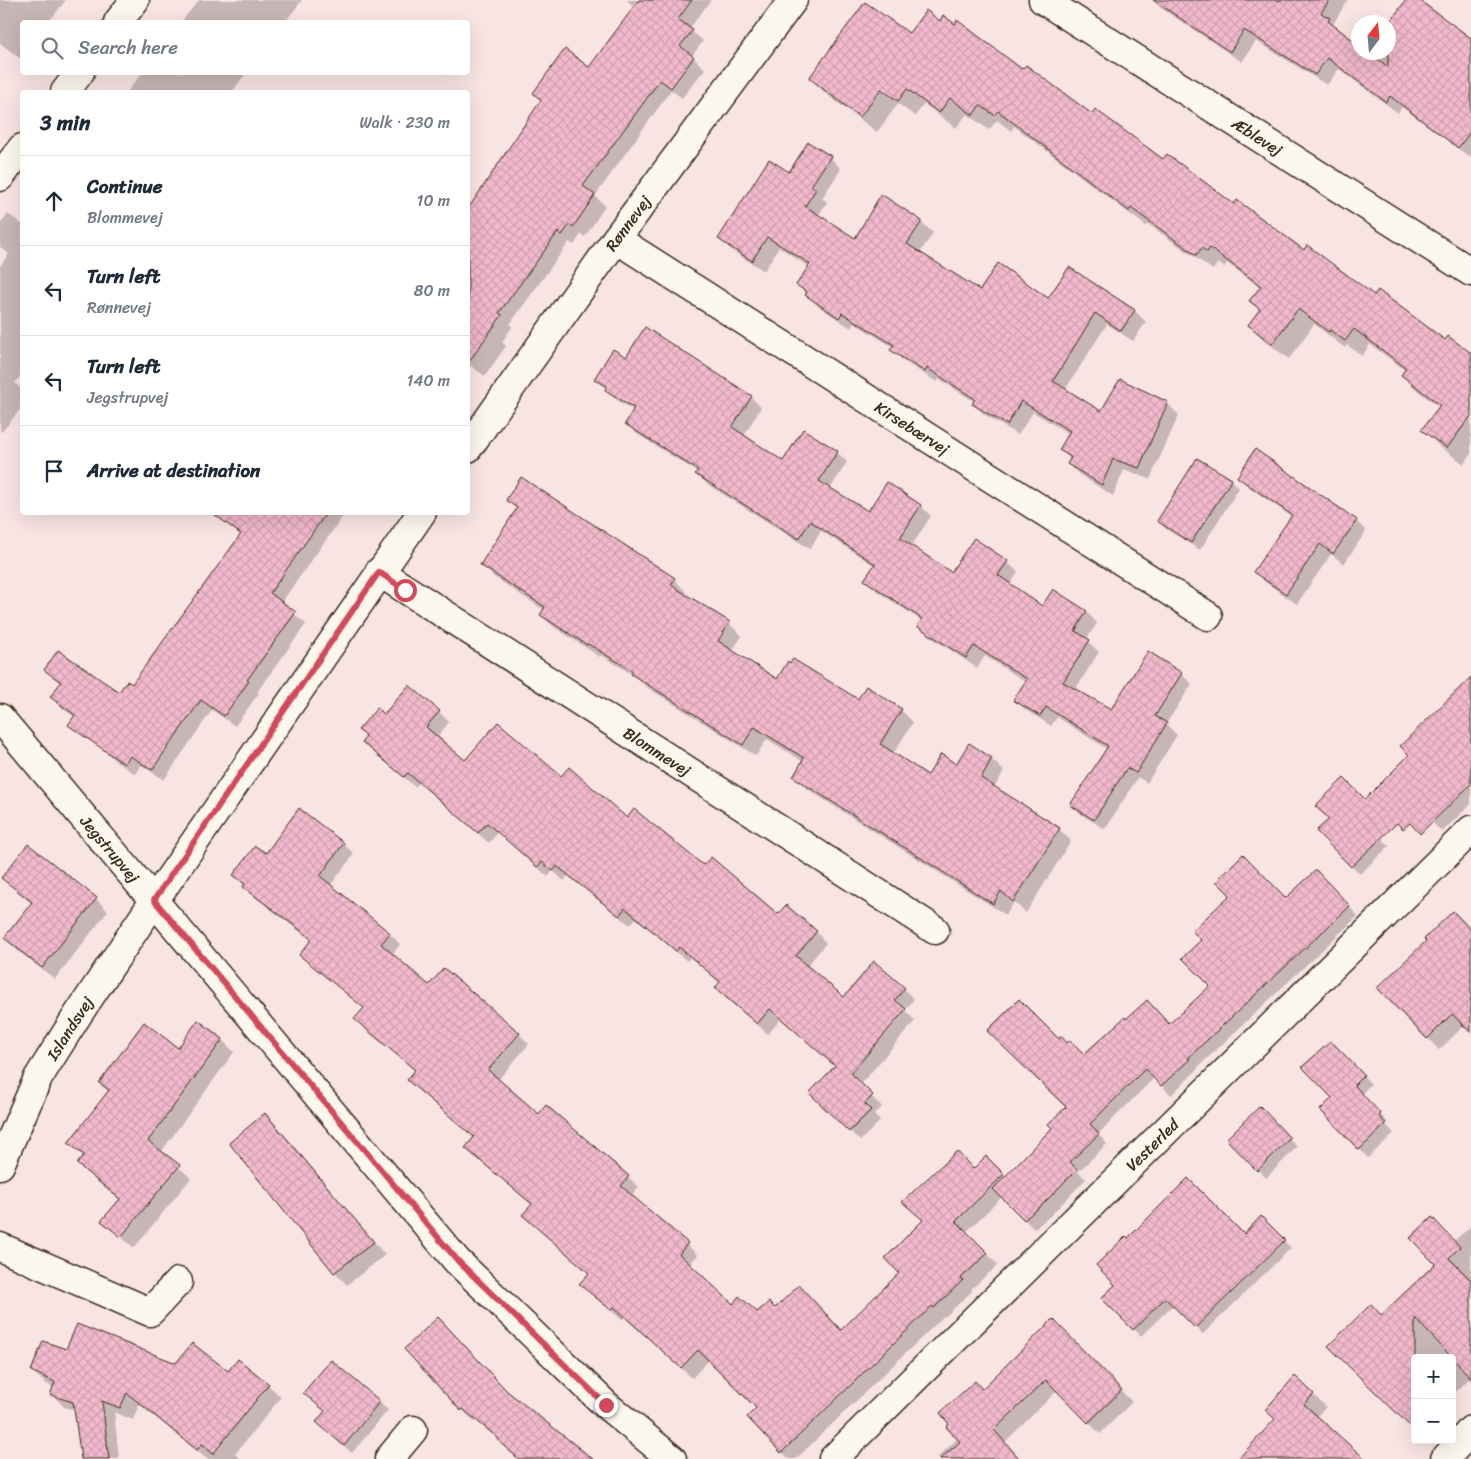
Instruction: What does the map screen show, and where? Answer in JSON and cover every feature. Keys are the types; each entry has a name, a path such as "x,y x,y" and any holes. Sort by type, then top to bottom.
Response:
{"street":[{"path":"120,20 135,0"},
{"name":"Rønnevej","path":"470,445 616,239 793,0"},
{"name":"Æblevej","path":"1044,0 1471,272"},
{"path":"66,90 78,75"},
{"path":"0,177 20,151"},
{"name":"Kirsebærvej","path":"616,239 1208,616"},
{"path":"154,900 420,515"},
{"name":"Blommevej","path":"379,572 935,930"},
{"name":"Jegstrupvej","path":"0,718 458,1261 606,1405 672,1459"},
{"name":"Vesterled","path":"833,1459 1471,830"},
{"name":"Islandsvej","path":"0,1166 38,1078 154,900"},
{"path":"0,1247 150,1312 178,1282"},
{"path":"389,1459 413,1430"},
{"path":"1445,1459 1471,1430"}],"building":[{"path":"639,0 692,0 678,19 693,30 680,46 694,57 671,88 660,80 583,186 595,195 573,227 570,224 562,235 558,232 499,313 502,315 470,360 470,206 541,100 533,93 565,49 589,67"},
{"path":"1153,0 1330,0 1321,13 1330,18 1328,21 1351,39 1351,60 1379,60 1388,67 1388,60 1396,60 1395,15 1406,0 1419,0 1471,38 1471,131 1458,148 1390,96 1386,102 1327,58 1315,75 1244,30 1230,52"},
{"path":"865,2 909,33 926,10 940,21 943,15 955,24 957,20 1022,69 1026,65 1092,114 1095,109 1163,159 1167,154 1234,204 1237,200 1304,250 1307,245 1374,295 1378,290 1445,340 1448,336 1471,353 1471,416 1447,448 1421,430 1440,405 1401,375 1406,368 1354,329 1345,341 1330,330 1329,332 1298,309 1272,344 1248,325 1260,309 1249,301 1261,286 1210,248 1207,252 1202,248 1196,255 1131,208 1129,211 998,111 994,115 980,105 973,115 950,98 939,113 907,89 898,101 881,89 860,117 809,78"},
{"path":"808,142 831,156 811,186 816,189 805,206 855,238 881,194 922,221 907,244 980,290 998,263 1048,298 1069,267 1135,310 1121,331 1095,313 1053,381 1101,411 1120,379 1168,402 1139,468 1113,459 1102,485 1067,464 1071,457 1059,450 1070,431 1021,401 1007,425 972,404 975,399 927,368 925,372 890,350 894,345 842,313 839,318 805,295 807,292 796,285 810,264 767,237 752,261 718,239 769,159 789,172"},
{"path":"645,327 752,396 732,427 783,461 803,429 838,451 819,481 868,511 887,482 921,505 900,538 951,572 974,538 1008,561 998,575 1042,606 1053,589 1087,611 1075,631 1090,640 1063,682 1111,709 1148,651 1182,673 1155,716 1167,723 1136,773 1127,768 1094,820 1070,805 1108,746 1046,707 1040,716 1013,700 1027,679 974,646 966,658 917,626 922,619 864,580 875,564 810,521 799,539 695,474 698,470 625,424 634,408 605,390 607,386 594,379 613,349 626,357"},
{"path":"1255,449 1357,520 1333,554 1320,544 1286,594 1253,572 1292,515 1237,477"},
{"path":"1197,458 1232,479 1191,543 1157,521"},
{"path":"521,477 675,578 671,585 730,622 718,641 777,679 788,661 790,663 793,659 858,699 866,686 902,709 880,744 928,775 941,754 956,764 969,743 992,758 981,778 1060,828 1013,902 1001,891 993,904 793,777 804,758 754,727 743,745 631,674 633,671 540,615 545,607 480,565 517,508 506,500"},
{"path":"215,515 325,515 270,593 296,612 247,680 249,681 224,716 201,700 152,770 130,756 124,764 68,725 75,715 50,697 61,682 44,670 58,650 119,692 127,681 132,684 241,534"},
{"path":"1471,677 1471,784 1420,834 1410,823 1403,829 1397,823 1351,867 1316,831 1329,819 1315,806 1344,778 1365,799 1409,755 1400,746"},
{"path":"409,685 440,711 426,727 465,760 498,722 561,776 569,767 627,818 634,809 703,865 711,857 778,914 786,905 817,931 796,956 844,997 874,961 905,988 895,1000 906,1009 851,1073 873,1095 865,1104 871,1110 849,1132 809,1093 835,1066 770,1009 757,1024 715,988 720,982 679,947 676,951 625,908 619,916 557,866 553,871 542,862 537,867 487,823 478,833 408,773 404,777 362,742 366,736 358,730 377,708 384,714"},
{"path":"299,808 344,843 320,876 390,933 381,944 429,985 444,968 520,1033 488,1070 539,1114 546,1105 629,1176 621,1186 688,1243 679,1254 733,1304 739,1296 757,1312 769,1302 775,1308 799,1285 841,1330 899,1273 885,1258 923,1220 902,1202 957,1151 973,1169 986,1156 1004,1174 956,1221 988,1253 961,1278 963,1280 934,1308 932,1306 781,1453 747,1417 756,1408 698,1350 681,1368 614,1307 611,1310 579,1284 589,1273 522,1215 532,1204 465,1148 474,1137 407,1080 415,1070 354,1019 364,1008 299,955 312,939 243,887 245,884 233,875 255,846 266,853"},
{"path":"28,844 97,898 42,968 4,938 32,902 1,878"},
{"path":"1243,854 1286,898 1316,870 1350,906 1188,1058 1190,1059 1161,1086 1145,1069 1090,1124 1099,1134 1070,1162 1077,1169 1041,1206 1024,1220 993,1189 1052,1128 1048,1124 1066,1107 987,1031 1019,999 1059,1039 1061,1036 1067,1043 1070,1040 1084,1054 1147,1000 1169,1024 1210,986 1182,958 1201,940 1192,931 1230,895 1216,881"},
{"path":"1453,911 1471,930 1471,1033 1452,1014 1427,1039 1377,988 1426,941 1424,939"},
{"path":"198,1020 223,1039 148,1141 180,1165 121,1237 101,1221 120,1199 77,1164 84,1155 68,1143 109,1090 99,1083 144,1022 178,1048"},
{"path":"1331,1041 1364,1075 1354,1085 1381,1114 1379,1116 1386,1124 1359,1150 1320,1110 1332,1098 1302,1067"},
{"path":"1260,1106 1290,1138 1257,1171 1226,1139"},
{"path":"265,1113 374,1242 334,1273 229,1143"},
{"path":"1188,1178 1244,1234 1261,1216 1285,1240 1195,1328 1165,1298 1133,1330 1101,1298 1115,1285 1096,1265 1126,1236 1128,1238"},
{"path":"1432,1217 1460,1247 1449,1258 1471,1280 1471,1378 1456,1362 1456,1354 1449,1354 1415,1318 1415,1354 1411,1354 1411,1427 1328,1346 1371,1304 1381,1315 1435,1264 1410,1238"},
{"path":"438,1317 507,1391 593,1459 519,1459 498,1441 499,1439 463,1409 461,1411 404,1349"},
{"path":"1053,1319 1122,1390 1088,1423 1046,1380 994,1430 1020,1459 940,1459 960,1442 946,1427 949,1424 940,1413 975,1381 982,1389"},
{"path":"77,1324 176,1363 192,1343 228,1371 238,1359 269,1384 213,1454 202,1444 197,1450 127,1393 120,1408 102,1401 109,1459 81,1459 73,1402 50,1395 55,1382 31,1371 43,1341 66,1349"},
{"path":"331,1360 380,1401 344,1446 316,1422 325,1411 303,1393"},
{"path":"1295,1376 1314,1394 1304,1404 1365,1459 1238,1459 1275,1419 1265,1410"}],"route":[{"path":"405,590 379,572 154,900 458,1261 606,1405"}]}
